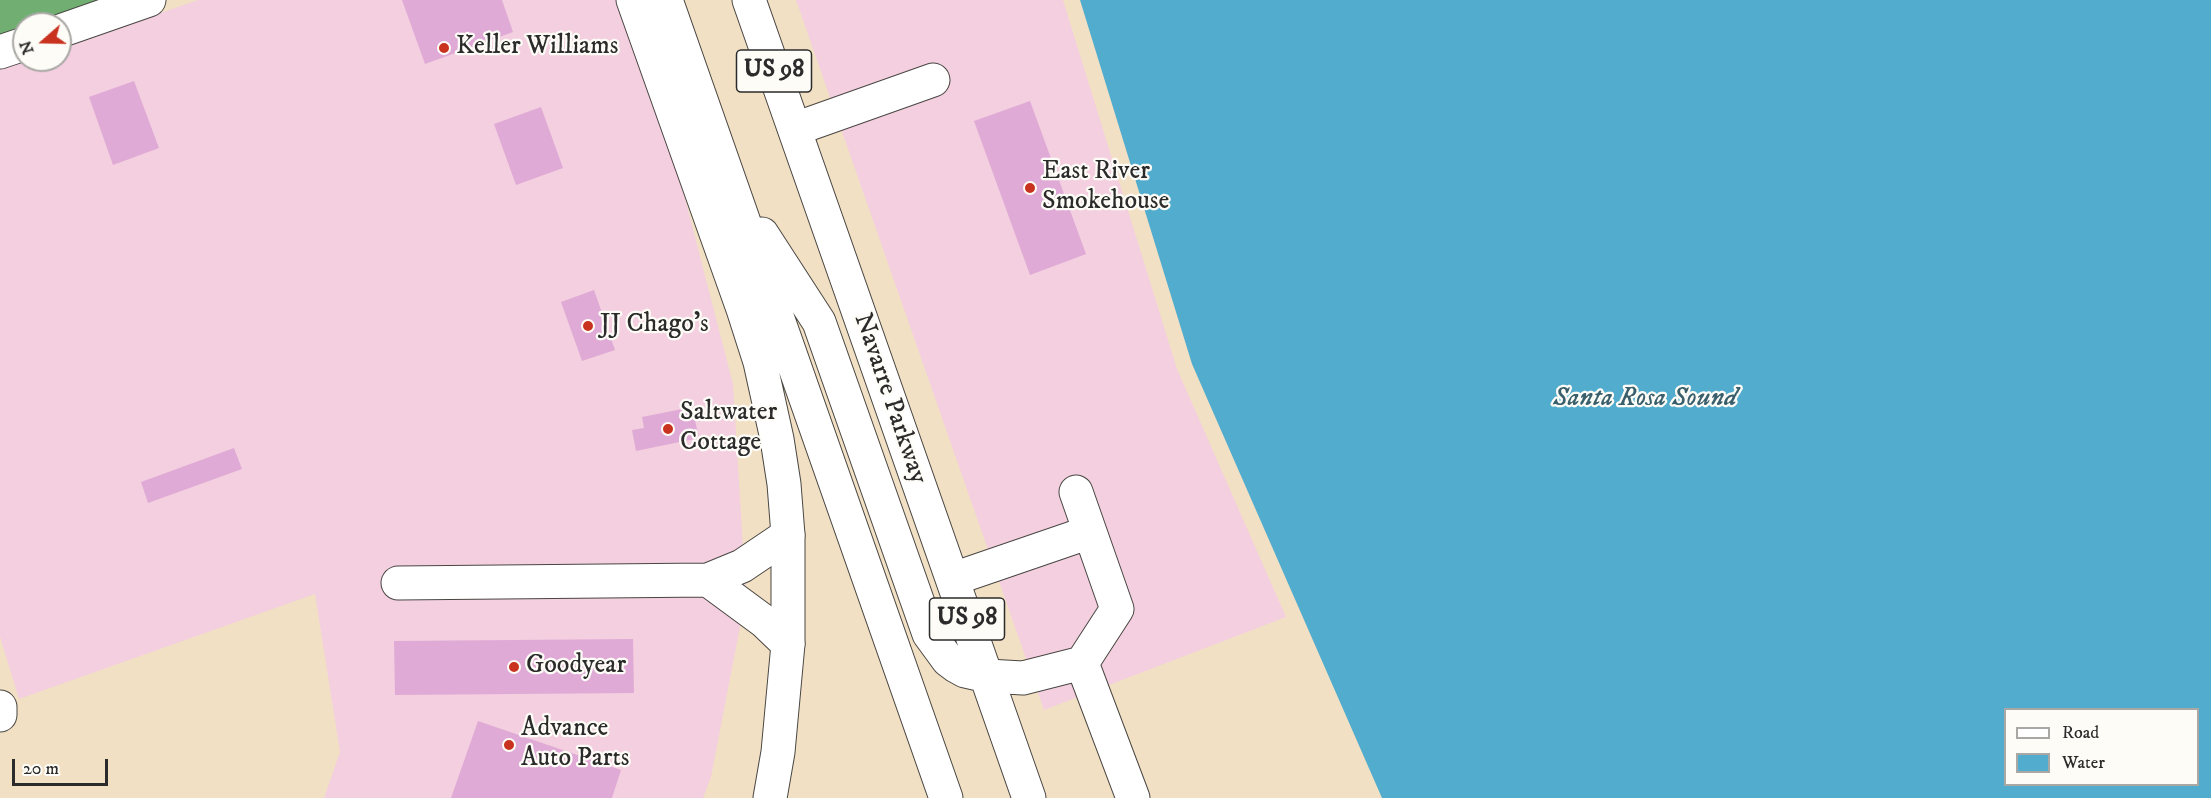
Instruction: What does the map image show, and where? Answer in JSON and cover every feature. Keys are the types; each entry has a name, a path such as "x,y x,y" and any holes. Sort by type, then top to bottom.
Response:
{"main road":[{"path":"72,27 149,0"},
{"path":"633,0 760,362 779,451 788,535 788,644 778,752 770,798"},
{"name":"US 98","path":"666,0 946,798"},
{"name":"Navarre Parkway","path":"749,0 1029,798"},
{"path":"795,129 933,80"},
{"path":"733,190 819,322 929,634 948,660 956,666 965,671 987,676 1023,678 1082,663 1117,609 1076,492"},
{"path":"952,579 1090,532"},
{"path":"398,583 708,580 742,566 788,535"},
{"path":"708,580 765,622 788,644"},
{"path":"1082,663 1133,798"},
{"path":"0,707 0,715"}],"shaded area":[{"path":"198,0 623,0 664,117 733,384 746,596 711,777 703,798 324,798 340,752 315,594 19,699 0,637 0,69 12,65 12,72 72,72 72,44"},
{"path":"796,0 1063,0 1177,369 1286,617 1044,710"}],"green space":[{"path":"0,0 100,0 66,12 12,12 12,30 0,35"}],"water":[{"name":"Santa Rosa Sound","path":"1080,0 2211,0 2211,798 1382,798 1192,364"}],"building":[{"name":"Keller Williams","path":"402,0 502,0 513,32 425,64"},
{"path":"134,81 159,148 113,165 89,97"},
{"name":"East River Smokehouse","path":"1030,101 1086,254 1030,275 974,121"},
{"path":"541,107 563,168 516,185 494,124"},
{"name":"JJ Chago's","path":"594,290 615,350 582,361 561,302"},
{"name":"Saltwater Cottage","path":"692,407 699,438 636,451 632,430 644,428 642,417"},
{"path":"234,448 242,469 148,503 141,482"},
{"name":"Goodyear","path":"633,639 634,693 395,695 394,641"},
{"name":"Advance Auto Parts","path":"478,721 621,770 612,798 451,798"}],"place":[{"name":"Keller Williams","path":"444,48"},
{"name":"East River Smokehouse","path":"1030,188"},
{"name":"JJ Chago's","path":"588,326"},
{"name":"Saltwater Cottage","path":"668,429"},
{"name":"Goodyear","path":"514,667"},
{"name":"Advance Auto Parts","path":"509,745"}]}
